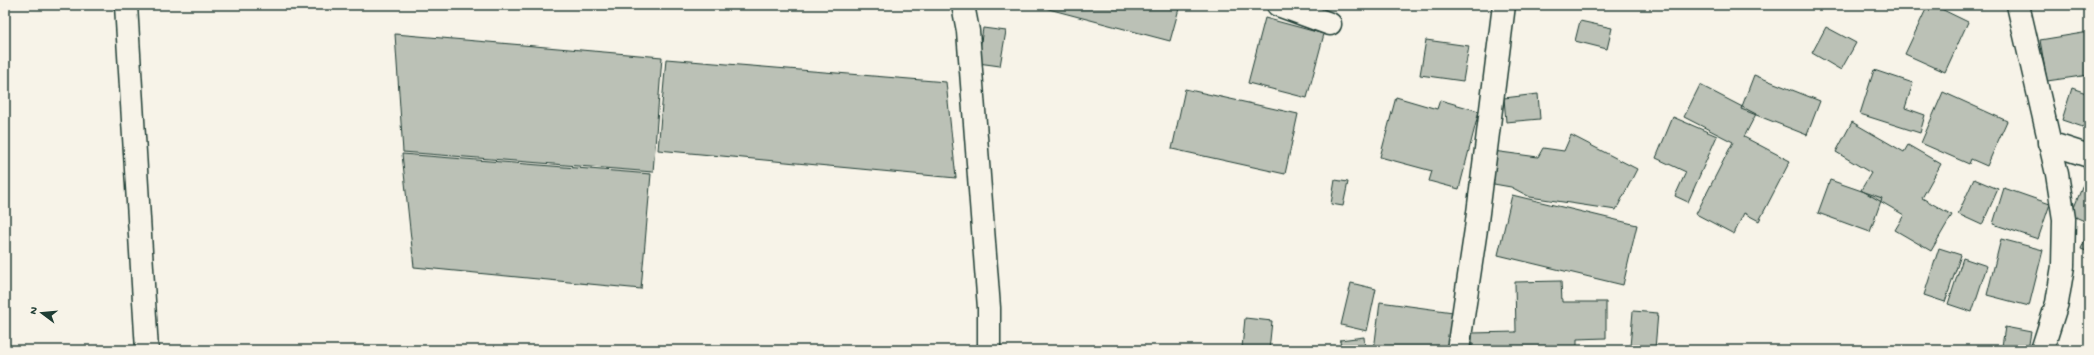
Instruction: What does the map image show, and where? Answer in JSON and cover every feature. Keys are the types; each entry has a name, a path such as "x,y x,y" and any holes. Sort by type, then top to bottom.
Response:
{"street":[{"path":"126,5 147,350"},
{"path":"964,5 968,31 989,308 989,350"},
{"path":"1278,5 1330,24"},
{"path":"1458,350 1476,229 1504,5"},
{"path":"2018,5 2057,174 2064,218 2064,266 2057,303 2042,350"},
{"path":"2050,143 2089,156"}],"building":[{"path":"1042,5 1180,5 1170,41 1041,7"},
{"path":"1928,5 1933,5 1968,22 1945,72 1905,54"},
{"path":"1265,18 1324,34 1307,98 1248,83"},
{"path":"1580,21 1612,28 1607,49 1575,41"},
{"path":"1826,27 1856,43 1841,70 1812,53"},
{"path":"983,28 1006,31 1000,66 978,63"},
{"path":"2089,32 2089,75 2047,81 2040,40"},
{"path":"395,34 662,57 653,172 403,152"},
{"path":"1426,40 1469,46 1463,81 1420,75"},
{"path":"666,59 946,82 956,178 658,150"},
{"path":"1874,70 1913,83 1905,108 1925,115 1920,133 1860,114"},
{"path":"1754,75 1820,101 1807,135 1741,109"},
{"path":"1700,85 1756,114 1744,137 1790,161 1759,221 1744,213 1734,234 1696,214 1733,142 1684,117"},
{"path":"2072,88 2089,94 2089,129 2062,120"},
{"path":"1185,89 1298,114 1285,174 1172,149"},
{"path":"1943,92 2007,121 1987,166 1971,159 1969,164 1921,143"},
{"path":"1538,94 1540,119 1506,122 1504,98"},
{"path":"1396,97 1437,109 1440,100 1479,111 1459,189 1429,181 1432,171 1380,157"},
{"path":"1673,117 1717,136 1688,202 1675,196 1686,172 1656,158"},
{"path":"1852,122 1904,152 1908,145 1941,164 1922,198 1952,215 1931,251 1895,230 1904,215 1861,190 1871,173 1836,152"},
{"path":"1571,135 1637,169 1616,210 1530,197 1511,187 1488,183 1493,151 1538,157 1543,148 1564,151"},
{"path":"402,154 651,174 641,289 414,267"},
{"path":"2087,175 2089,176 2089,223 2071,215"},
{"path":"1974,179 1998,189 1982,225 1958,214"},
{"path":"1335,180 1348,182 1343,206 1331,204"},
{"path":"1830,180 1882,198 1870,232 1818,213"},
{"path":"2004,188 2050,204 2038,239 1993,224"},
{"path":"1512,195 1637,225 1623,285 1498,255"},
{"path":"2089,230 2089,252 2081,249"},
{"path":"2001,239 2043,250 2029,306 1987,295"},
{"path":"1939,248 1961,255 1945,302 1924,295"},
{"path":"1963,258 1987,266 1972,312 1948,304"},
{"path":"1561,281 1562,302 1606,302 1606,338 1577,339 1577,350 1550,350 1550,347 1472,350 1472,333 1516,332 1515,282"},
{"path":"1351,283 1376,289 1367,331 1341,325"},
{"path":"1380,302 1453,312 1447,350 1374,350"},
{"path":"1633,311 1658,313 1655,349 1630,347"},
{"path":"1245,318 1272,321 1269,350 1242,348"},
{"path":"2005,327 2031,332 2028,350 2002,346"},
{"path":"1364,337 1365,350 1341,350 1340,340"}]}
